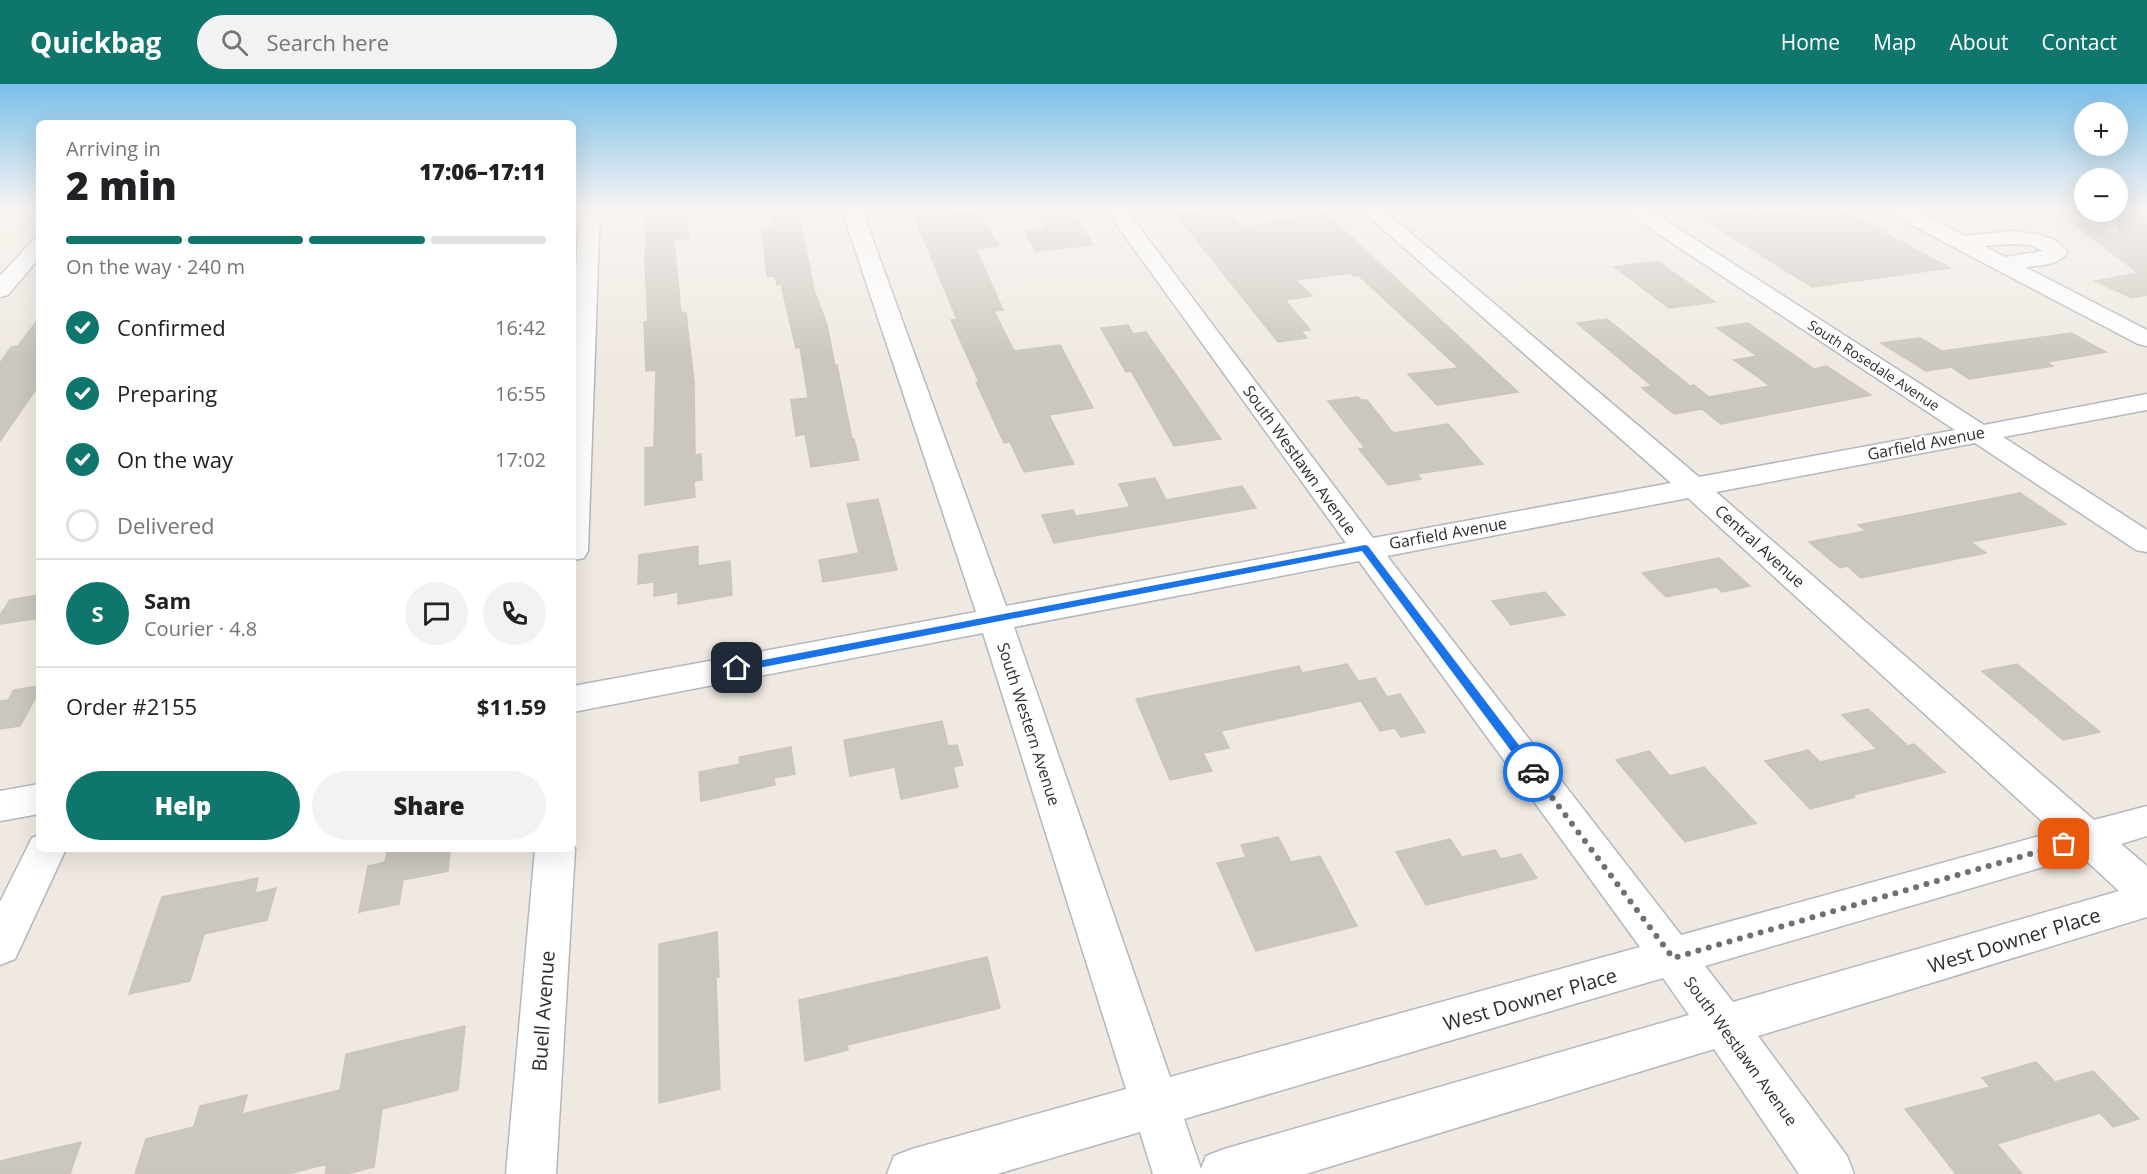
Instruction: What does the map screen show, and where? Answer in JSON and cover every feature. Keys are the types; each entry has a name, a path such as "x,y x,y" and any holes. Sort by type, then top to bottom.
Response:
{"street":[{"path":"0,290 28,258"},
{"path":"576,490 587,258"},
{"name":"South Western Avenue","path":"869,258 995,620 1178,1174"},
{"name":"South Westlawn Avenue","path":"1151,258 1365,548 1725,1027 1829,1174"},
{"name":"Central Avenue","path":"1427,258 1694,488 2147,891"},
{"name":"South Rosedale Avenue","path":"1709,258 2147,543"},
{"path":"1990,258 2147,339"},
{"path":"2002,264 2047,258"},
{"name":"Garfield Avenue","path":"576,698 2147,402"},
{"path":"0,806 36,800"},
{"name":"West Downer Place","path":"912,1174 2147,821"},
{"path":"0,946 45,852"},
{"name":"Buell Avenue","path":"531,1174 555,852"},
{"name":"West Downer Place","path":"1224,1174 2147,900"}],"building":[{"path":"645,258 676,258 681,313 686,313 694,382 695,455 701,454 702,480 694,481 695,497 645,505 645,448 654,447 656,370 646,371 644,322 648,321"},
{"path":"765,258 808,258 814,290 827,325 852,439 854,439 859,460 811,467 805,434 796,436 791,400 808,398 800,347 796,348 781,284 777,285 775,276 767,277"},
{"path":"931,258 980,258 1003,310 994,311 1014,351 1060,345 1093,408 1049,415 1074,464 1024,472 1010,442 1004,443 976,382 979,382 951,320 957,319"},
{"path":"1211,258 1374,258 1518,392 1437,405 1408,374 1459,368 1359,276 1351,273 1295,280 1312,296 1285,300 1310,330 1301,331 1307,338 1278,342"},
{"path":"1765,258 1931,258 1950,268 1812,287"},
{"path":"2118,258 2147,258 2147,295 2132,298 2095,281 2138,273"},
{"path":"1658,261 1715,302 1669,308 1614,267"},
{"path":"1607,319 1690,386 1694,385 1709,397 1770,386 1734,360 1757,356 1717,328 1748,323 1814,369 1826,366 1871,395 1721,424 1702,409 1674,414 1642,388 1652,386 1577,323"},
{"path":"36,322 36,389 0,441 0,363 11,347 18,346"},
{"path":"1128,325 1133,334 1146,332 1221,439 1174,446 1131,371 1126,372 1101,328"},
{"path":"2071,333 2106,352 2046,362 2053,366 1969,379 1951,367 1926,371 1881,343 1920,338 1942,351"},
{"path":"1358,397 1361,400 1367,400 1393,433 1448,424 1483,464 1417,474 1421,479 1388,485 1359,449 1365,448 1328,401"},
{"path":"1155,478 1166,500 1242,486 1256,508 1054,543 1042,515 1073,510 1076,516 1130,507 1119,484"},
{"path":"2020,493 2066,524 1971,542 1986,553 1861,578 1847,566 1840,568 1809,542 1866,531 1858,525"},
{"path":"878,499 897,570 823,582 819,560 859,553 847,504"},
{"path":"698,546 698,566 730,561 732,595 678,604 678,592 654,596 654,582 638,584 639,555"},
{"path":"1719,558 1750,586 1722,592 1716,587 1666,597 1642,573"},
{"path":"1545,592 1565,615 1511,625 1492,601"},
{"path":"36,596 36,618 0,624 0,615 10,600"},
{"path":"1347,664 1358,681 1375,678 1387,697 1400,694 1425,732 1401,737 1395,728 1380,731 1361,701 1221,731 1229,748 1203,753 1212,771 1170,780 1136,699 1299,666 1302,673"},
{"path":"2017,664 2100,732 2063,740 1982,671"},
{"path":"36,686 36,697 20,726 0,729 0,701 8,700 14,690"},
{"path":"1868,709 1908,746 1914,744 1945,772 1853,795 1855,797 1810,809 1765,761 1808,750 1820,762 1877,749 1842,715"},
{"path":"942,721 948,746 957,745 963,765 953,767 958,787 901,799 895,767 850,776 844,740"},
{"path":"791,747 795,774 774,778 775,785 701,801 699,772 740,764 739,757"},
{"path":"1649,751 1670,776 1704,767 1756,823 1685,842 1616,760"},
{"path":"1278,837 1291,862 1320,856 1357,926 1256,951 1217,863 1246,857 1241,845"},
{"path":"1450,839 1462,857 1495,850 1501,859 1521,854 1537,878 1426,905 1396,852"},
{"path":"387,852 450,852 448,871 403,880 399,904 359,912 368,866 385,862"},
{"path":"258,878 255,893 276,888 267,920 204,934 190,981 129,994 162,897"},
{"path":"717,932 719,977 716,978 720,1089 659,1103 659,944"},
{"path":"987,957 1000,1008 847,1045 848,1050 805,1061 799,1000"},
{"path":"465,1026 458,1090 382,1109 374,1167 347,1174 325,1174 327,1164 288,1174 135,1174 146,1139 194,1127 200,1106 247,1095 242,1114 340,1090 346,1054"},
{"path":"2036,1062 2055,1082 2093,1071 2139,1119 2113,1127 2100,1113 1997,1144 2022,1174 1956,1174 1905,1109 1990,1087 1982,1078"},
{"path":"81,1142 70,1174 0,1174 0,1161"}],"way so far":[{"path":"1533,772 1673,958 2064,844"}],"route":[{"path":"737,668 1365,548 1533,772"}]}
